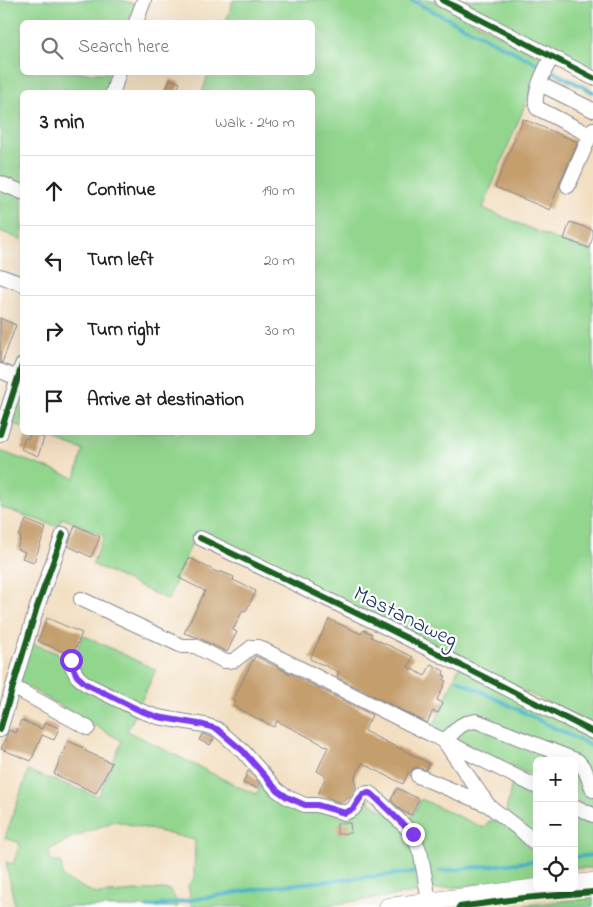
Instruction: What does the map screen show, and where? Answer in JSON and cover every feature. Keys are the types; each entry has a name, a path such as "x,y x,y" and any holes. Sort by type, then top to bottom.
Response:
{"main road":[{"path":"578,884 593,882"},
{"path":"388,907 533,888"}],"street":[{"path":"137,20 144,0"},
{"path":"442,0 593,78"},
{"path":"552,56 543,72 534,102 537,108 592,132 568,186"},
{"path":"114,90 119,75"},
{"path":"540,84 593,110"},
{"path":"0,183 20,191"},
{"path":"0,276 20,283"},
{"path":"0,371 20,372 0,434"},
{"path":"1,720 62,534"},
{"name":"Mastanaweg","path":"200,538 394,632 593,732"},
{"path":"81,599 182,646 194,646 224,661 234,660 252,647 258,646 533,785"},
{"path":"71,660 77,676 86,684 141,711 158,717 217,729 243,751 277,790 299,803 317,805 345,813 353,809 363,794 369,793 373,795 413,834 422,855 429,901"},
{"path":"13,687 88,728"},
{"path":"444,741 460,726 476,722 578,761 585,770 593,790"},
{"path":"444,741 488,805"},
{"path":"418,776 488,805 533,841"},
{"path":"578,808 593,815"}],"green space":[{"path":"0,0 122,0 138,5 133,20 20,20 20,75 115,75 110,90 20,90 20,188 0,180"},
{"path":"233,0 433,0 544,58 483,208 557,240 593,251 593,725 197,531 168,600 92,564 104,536 62,518 58,527 0,507 0,451 75,478 83,450 42,435 315,435 315,90 203,90 208,75 315,75 315,20 227,20"},
{"path":"453,0 593,0 593,73"},
{"path":"0,185 20,193 20,239 0,231"},
{"path":"16,396 20,398 20,426 7,421"},
{"path":"83,635 156,670 138,707 87,683 74,657"},
{"path":"29,642 59,654 63,666 75,677 137,711 127,731 239,787 257,794 263,778 286,799 350,818 366,799 402,824 411,834 425,891 315,907 192,907 188,885 194,879 195,840 115,821 73,837 49,850 51,862 61,862 63,878 97,894 170,890 178,907 15,907 6,862 13,864 20,843 5,838 28,771 98,796 122,741 17,681"},
{"path":"459,667 593,734 593,809 578,802 578,757 533,757 533,776 433,728"},
{"path":"512,782 533,792 533,835 506,811"},
{"path":"421,799 484,828 489,821 500,821 518,834 533,852 533,878 430,890 408,824"},
{"path":"578,814 593,821 593,868 578,868"},
{"path":"593,898 593,907 506,907"}],"building":[{"path":"170,79 180,83 177,90 166,90"},
{"path":"523,119 578,142 550,210 495,187"},
{"path":"570,222 593,230 593,237 589,248 564,239"},
{"path":"0,318 16,325 2,363 0,362"},
{"path":"30,435 44,438 38,456 21,449 25,438 28,439"},
{"path":"26,520 46,528 34,562 22,558 25,552 17,549 21,537 19,536"},
{"path":"75,525 100,537 91,557 68,546"},
{"path":"189,558 219,573 220,571 234,577 233,580 256,591 246,611 243,610 233,630 237,632 227,652 184,633 205,591 179,578"},
{"path":"47,618 82,633 74,652 66,653 38,641"},
{"path":"329,619 361,634 364,630 372,634 371,637 413,657 408,667 425,676 431,664 444,671 443,675 446,676 444,680 446,681 437,700 443,703 438,713 433,711 427,723 337,677 339,672 310,659"},
{"path":"255,656 372,715 364,731 429,763 426,770 417,767 413,769 408,773 403,784 362,763 355,777 356,789 342,803 318,794 326,776 317,771 328,747 277,721 274,727 233,706 236,702 233,700"},
{"path":"21,720 42,729 45,722 59,728 54,740 42,735 31,761 1,749 9,730 16,733"},
{"path":"202,734 214,738 210,745 199,740"},
{"path":"68,741 112,763 96,793 54,774"},
{"path":"248,771 259,783 257,788 243,783"},
{"path":"397,788 419,799 411,815 402,811 391,800"},
{"path":"337,823 350,823 351,833 337,834"}],"waterway":[{"path":"411,0 540,65"},
{"path":"552,71 593,92"},
{"path":"458,680 593,747"},
{"path":"578,857 593,855"},
{"path":"440,871 533,861"},
{"path":"148,907 276,886 418,872"}],"cycle path":[{"path":"442,0 593,78"},
{"path":"0,434 20,371"},
{"path":"0,730 37,607 63,534"},
{"path":"200,538 385,627 593,732"},
{"path":"459,907 524,898 593,892"}],"route":[{"path":"71,660 77,676 86,684 141,711 158,717 217,729 243,751 277,790 287,797 305,805 317,805 345,813 353,809 363,794 369,793 413,834"}]}
